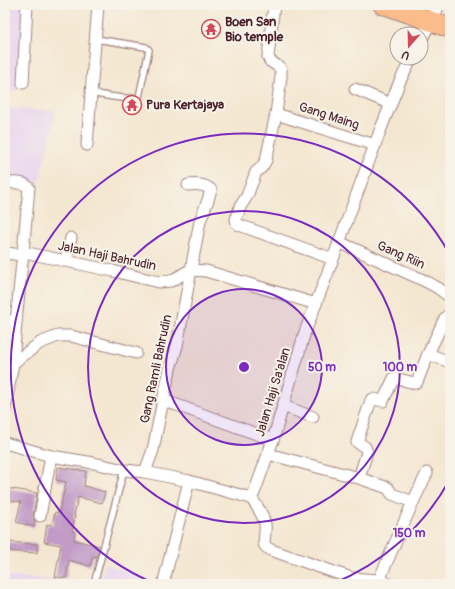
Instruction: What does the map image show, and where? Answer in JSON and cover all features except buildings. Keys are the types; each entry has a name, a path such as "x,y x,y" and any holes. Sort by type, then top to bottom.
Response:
{"highway":[{"path":"383,5 434,13 450,28"}],"street":[{"path":"23,84 27,5"},
{"path":"87,145 98,5"},
{"path":"274,5 268,57 270,61 281,69 276,114 264,163 255,174 247,196 240,206 236,219 239,226 333,259"},
{"path":"428,26 434,13"},
{"name":"Jalan Haji Sa'alan","path":"251,498 254,494 273,440 305,332 375,145 400,81 408,66"},
{"path":"355,89 391,104"},
{"name":"Gang Maing","path":"276,114 375,145"},
{"path":"5,183 23,184 27,185 29,188 22,254 10,321 12,363 5,409"},
{"name":"Gang Ramli Bahrudin","path":"145,472 154,450 163,400 177,346 200,221 211,190 206,186 198,184 188,185"},
{"path":"66,261 71,238"},
{"name":"Gang Riin","path":"339,242 423,280 438,288 450,297"},
{"name":"Jalan Haji Bahrudin","path":"5,253 22,254 66,261 159,282 171,281 190,270"},
{"path":"190,270 206,271 316,304"},
{"path":"359,478 367,452 365,447 358,442 371,400 373,399 383,402 394,378 416,383 445,318 450,313"},
{"path":"12,363 40,343 58,336 71,336 136,353"},
{"path":"428,354 450,362"},
{"path":"163,400 273,440"},
{"path":"283,406 313,417"},
{"path":"5,444 51,456 189,481 251,498 264,520 264,544 266,547 350,581 379,580 390,584"},
{"path":"268,454 359,478 388,488 392,494 412,502"},
{"path":"40,516 51,456"},
{"path":"379,580 412,502 427,473"},
{"path":"164,581 189,481"}],"lane":[{"path":"91,93 130,99 139,97 149,50 146,47 96,40"},
{"path":"94,584 124,470"}],"shaded area":[{"path":"5,5 28,5 17,90 5,89"},
{"path":"5,108 56,111 38,187 5,185"},
{"path":"105,564 148,578 146,584 99,584"},
{"path":"5,576 53,580 72,584 5,584"}],"place":[{"name":"Boen San Bio temple","path":"211,29"},
{"name":"Pura Kertajaya","path":"132,105"}]}
